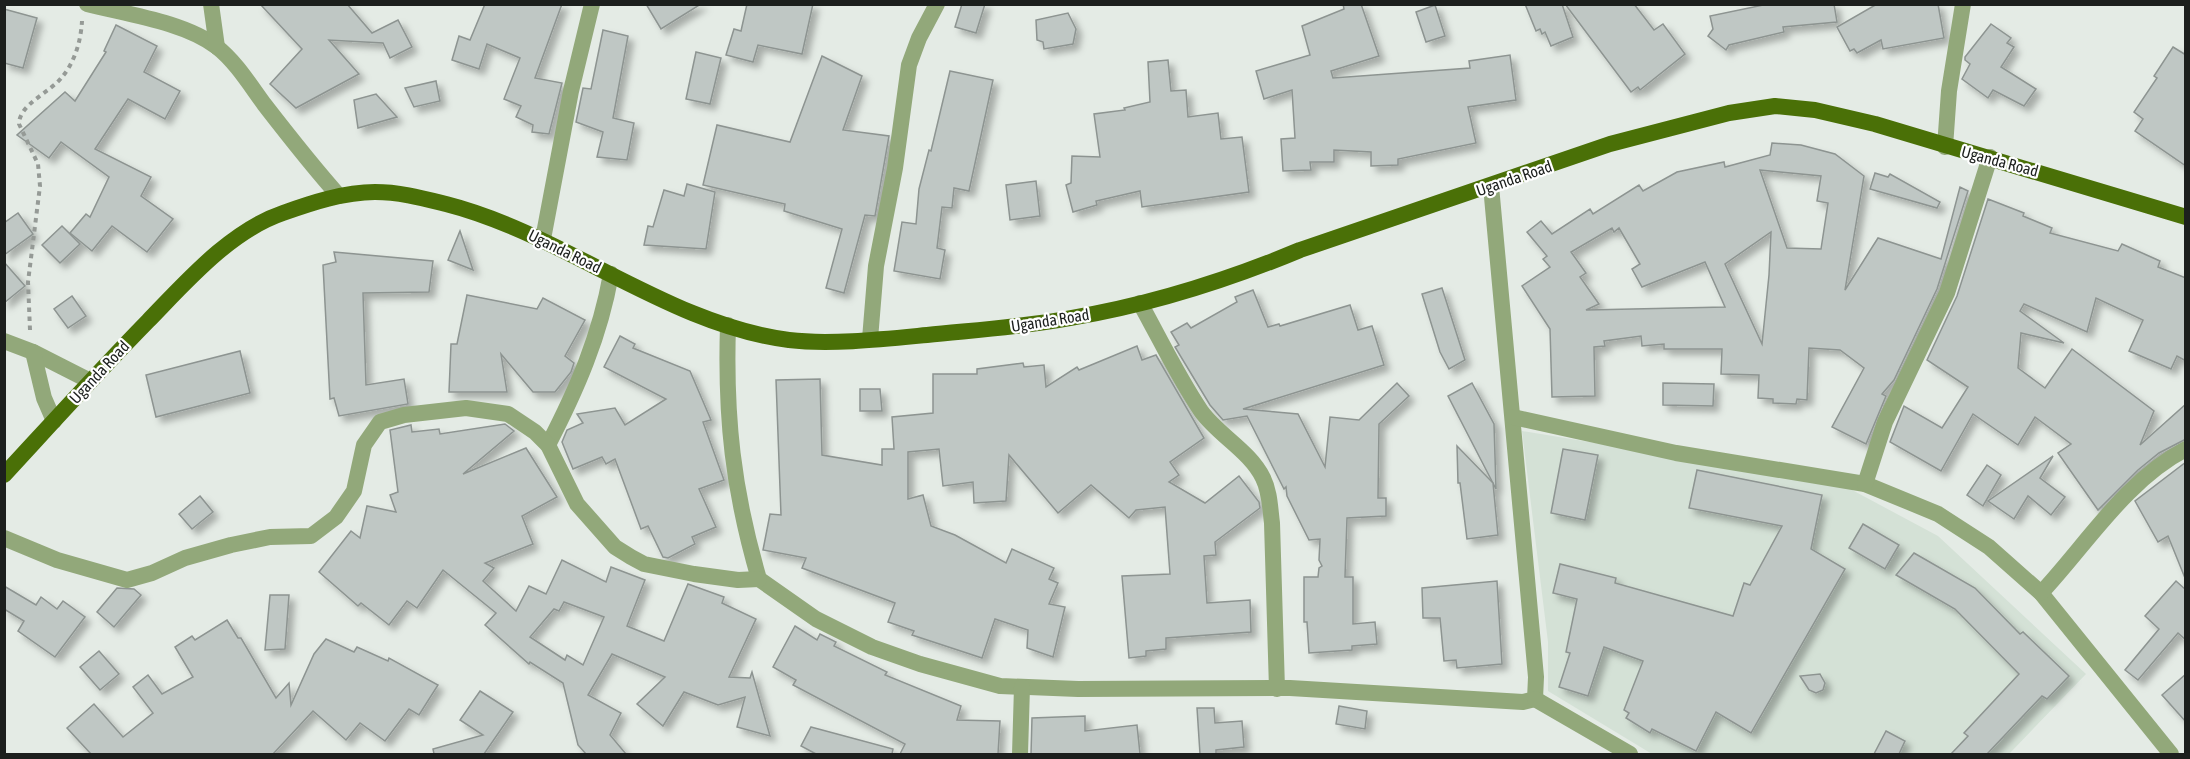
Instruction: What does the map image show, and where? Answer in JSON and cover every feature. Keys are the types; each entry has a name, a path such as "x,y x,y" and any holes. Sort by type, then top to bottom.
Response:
{"main road":[{"name":"Uganda Road","path":"4,475 90,381 192,277 234,241 280,213 339,196 371,192 402,193 479,213 543,239 611,274 728,325 790,340 870,339 1019,326 1074,318 1140,303 1264,265 1300,250 1610,144 1729,113 1775,106 1815,110 1875,124 1945,147 1990,157 2186,217"}],"street":[{"path":"211,4 217,47"},
{"path":"543,239 571,91 592,4"},
{"path":"870,339 876,266 898,149 909,65 919,38 938,4"},
{"path":"1945,147 1949,91 1964,4"},
{"path":"84,9 174,27 192,33 217,47 237,68 295,144 339,196"},
{"path":"1865,484 1885,422 1947,292 1990,157"},
{"path":"1491,186 1533,625 1535,699"},
{"path":"548,445 587,364 599,330 611,274"},
{"path":"1140,303 1182,380 1208,420 1252,462 1263,478 1269,496 1272,523 1277,688"},
{"path":"728,325 727,413 735,480 759,579"},
{"path":"4,341 33,352 90,381"},
{"path":"33,352 44,398 54,421"},
{"path":"4,538 57,560 127,580 152,573 185,558 231,545 270,537 311,536 336,517 354,491 364,445 380,422 404,415 442,410 508,414 521,421 548,445 577,504 594,526 631,557 644,564 685,573 738,580 759,579 816,620 872,647 920,664 988,682 1022,687 1277,688 1495,701 1523,702 1535,699 1630,754"},
{"path":"1513,417 1676,453 1865,484 1938,514 1966,530 2041,592 2171,754"},
{"path":"2041,592 2125,498 2153,471 2186,448"},
{"path":"1020,754 1022,687"}],"path":[{"path":"33,352 28,282 40,186 38,164 19,124 19,119 29,106 62,78 70,66 79,41 84,9"}],"shaded area":[{"path":"1522,431 1839,483 1938,536 2086,674 2009,754 1652,754 1548,691 1548,642"}],"building":[{"path":"260,4 347,4 372,33 398,20 412,47 390,58 383,43 329,40 359,74 296,108 270,84 302,49"},
{"path":"485,4 562,4 535,78 562,83 549,134 532,132 533,125 516,117 521,106 504,99 520,58 487,44 479,69 452,60 459,36 470,40"},
{"path":"646,4 701,4 661,29"},
{"path":"747,4 813,4 802,54 758,45 753,62 726,55 734,29 741,31"},
{"path":"962,4 985,4 976,33 955,27"},
{"path":"1343,4 1361,4 1379,56 1331,71 1333,78 1470,68 1469,61 1510,55 1516,100 1468,107 1476,143 1398,159 1398,165 1371,166 1371,152 1334,150 1334,162 1310,162 1311,170 1283,171 1281,139 1295,138 1292,90 1264,99 1256,71 1310,55 1302,26 1344,9"},
{"path":"1525,4 1562,4 1573,37 1551,46 1545,32 1542,34 1540,29 1536,31"},
{"path":"1565,4 1634,4 1654,30 1663,24 1685,54 1640,90 1638,87 1631,92"},
{"path":"1768,4 1834,4 1837,22 1783,27 1784,32 1729,45 1726,50 1708,36 1713,29 1710,16"},
{"path":"1877,4 1938,4 1944,38 1883,49 1881,40 1857,53 1854,49 1850,51 1837,27"},
{"path":"1435,5 1445,36 1426,42 1416,12"},
{"path":"4,9 37,18 23,68 4,63"},
{"path":"1068,13 1076,29 1073,44 1044,49 1043,42 1037,40 1036,20"},
{"path":"1991,24 2011,38 2007,43 2014,47 2001,67 2036,89 2024,106 1993,90 1988,98 1962,79 1970,64 1965,57"},
{"path":"116,25 157,46 144,72 180,91 165,119 128,99 95,149 151,177 141,196 173,219 147,252 112,226 92,251 70,233 86,214 90,217 109,177 61,142 49,158 17,135 65,92 75,101 106,52 104,51"},
{"path":"603,30 628,36 613,118 634,123 627,160 597,157 603,132 576,122 583,88 591,89"},
{"path":"2173,47 2186,55 2186,166 2135,131 2143,119 2134,112 2157,78 2154,76"},
{"path":"696,52 721,58 710,104 686,99"},
{"path":"822,56 862,76 843,130 889,136 875,216 865,215 844,293 826,288 842,229 784,211 785,204 703,185 717,125 790,142"},
{"path":"1168,60 1171,91 1186,90 1188,117 1218,113 1221,139 1242,137 1249,192 1142,207 1140,191 1096,201 1097,205 1073,212 1066,185 1071,183 1072,156 1100,157 1094,114 1125,110 1124,108 1150,102 1148,62"},
{"path":"950,71 993,80 969,191 954,188 952,208 942,207 937,248 945,250 940,279 894,271 902,222 916,224 919,189 929,150 931,151"},
{"path":"436,81 440,101 414,107 405,88"},
{"path":"376,94 397,117 358,128 354,100"},
{"path":"1772,143 1801,145 1835,154 1864,176 1845,290 1878,238 1941,259 1960,187 1968,191 1937,289 1894,380 1882,394 1886,396 1866,444 1832,427 1864,368 1840,350 1809,348 1807,400 1797,399 1796,404 1773,403 1773,399 1758,398 1759,375 1721,374 1722,349 1664,349 1664,344 1642,346 1641,336 1604,341 1605,346 1594,347 1595,396 1552,397 1550,329 1522,286 1550,267 1543,259 1547,256 1527,232 1541,221 1552,234 1590,209 1593,214 1639,185 1643,191 1677,172 1724,162 1725,167 1770,155","holes":["1760,170 1821,176 1817,201 1828,203 1821,249 1787,248","1612,228 1614,232 1619,228 1640,264 1632,269 1642,287 1705,262 1725,307 1586,310 1599,304 1580,277 1586,273 1571,252","1771,232 1762,344 1725,264"]},
{"path":"1875,173 1888,177 1890,174 1940,202 1937,208 1870,189"},
{"path":"1036,181 1040,216 1010,220 1006,185"},
{"path":"687,184 715,192 706,249 644,245 648,226 653,227 664,190 684,196"},
{"path":"1988,199 2024,213 2023,216 2052,228 2050,233 2118,251 2122,244 2160,261 2158,267 2186,278 2186,361 2177,356 2171,369 2129,351 2143,320 2096,298 2087,332 2024,304 2020,311 2064,343 2021,333 2018,368 2045,388 2072,349 2154,411 2140,445 2186,404 2186,439 2159,453 2138,470 2098,510 2058,453 2071,444 2035,417 2018,445 1973,414 1941,471 1890,442 1904,406 1942,428 1968,387 1927,360 1957,296"},
{"path":"18,213 33,234 4,255 4,223"},
{"path":"62,226 80,244 60,263 42,245"},
{"path":"460,231 473,270 448,260"},
{"path":"334,252 433,261 429,292 363,293 366,385 404,379 408,404 339,416 334,398 330,399 323,265 336,262"},
{"path":"4,262 25,286 4,303"},
{"path":"1442,288 1465,360 1449,369 1440,352 1422,294"},
{"path":"1253,290 1268,327 1279,324 1280,326 1350,305 1358,330 1372,326 1384,365 1243,409 1298,414 1325,467 1330,417 1359,420 1397,383 1409,396 1379,424 1378,498 1386,498 1386,516 1347,518 1345,577 1353,577 1353,624 1375,622 1377,644 1352,646 1352,650 1309,653 1307,622 1304,622 1304,577 1318,577 1319,568 1322,566 1319,560 1320,539 1309,540 1287,496 1286,487 1284,489 1247,416 1223,420 1210,405 1175,347 1179,345 1171,332 1187,323 1191,328 1237,302 1235,297"},
{"path":"467,295 537,309 543,298 585,320 565,356 574,363 571,372 555,392 533,392 501,354 507,392 449,392 451,344 457,344"},
{"path":"72,296 86,316 68,328 54,309"},
{"path":"620,336 635,344 633,348 690,371 711,420 703,422 724,480 699,489 716,527 692,537 695,544 668,558 663,557 648,526 641,529 615,459 606,464 602,457 573,469 562,442 567,430 583,423 577,414 615,408 625,425 666,399 604,367"},
{"path":"1137,346 1142,360 1156,355 1204,438 1170,462 1179,475 1169,482 1205,503 1239,476 1259,502 1260,508 1215,542 1216,555 1204,556 1207,603 1250,600 1251,632 1166,638 1166,649 1146,651 1146,656 1129,658 1122,576 1170,574 1165,507 1136,510 1129,518 1091,485 1058,513 1009,455 1006,501 974,503 973,482 943,486 939,449 908,452 908,499 923,495 931,526 955,535 1006,563 1012,549 1054,568 1049,579 1058,583 1049,604 1065,607 1053,657 1027,648 1028,630 995,619 982,658 912,635 914,631 888,622 895,603 802,568 806,558 763,550 770,514 781,515 776,380 820,379 822,455 882,465 882,449 894,449 892,417 933,413 933,374 977,374 977,369 1023,363 1024,367 1044,365 1046,387 1077,367 1079,370"},
{"path":"240,351 250,393 156,417 146,375"},
{"path":"1472,383 1494,424 1496,489 1448,396"},
{"path":"1663,383 1714,384 1713,406 1663,405"},
{"path":"860,389 880,389 882,411 860,411"},
{"path":"505,424 514,431 463,474 526,448 557,497 522,516 533,544 485,563 494,568 483,581 516,611 529,586 546,594 562,560 606,582 611,567 645,580 627,626 664,641 688,584 724,597 722,603 756,619 729,677 750,678 752,672 770,736 737,727 745,697 718,705 684,692 663,726 637,704 665,677 612,654 588,695 621,713 610,735 626,754 586,754 578,745 563,683 530,662 529,664 485,625 496,613 443,570 417,608 407,601 389,625 361,603 358,606 319,572 351,531 360,538 367,506 396,512 390,495 398,492 390,430 411,425 412,432 439,429 440,434","holes":["564,602 604,617 583,665 567,655 565,660 530,637 554,609 559,611"]},
{"path":"1457,446 1493,483 1498,535 1467,539 1460,483 1458,483"},
{"path":"1563,449 1598,455 1585,520 1551,513"},
{"path":"2053,456 2040,478 2065,497 2051,515 2028,496 2014,519 1988,501"},
{"path":"2186,462 2185,578 2168,536 2158,542 2135,501"},
{"path":"1987,465 2001,475 1983,506 1967,495"},
{"path":"1697,470 1822,495 1811,549 1845,569 1751,733 1716,712 1696,751 1652,729 1650,733 1626,718 1629,713 1624,710 1643,661 1604,647 1588,696 1559,687 1570,653 1566,652 1577,599 1553,593 1560,564 1616,578 1615,583 1733,616 1744,583 1750,585 1782,526 1689,508"},
{"path":"200,496 213,512 192,529 179,514"},
{"path":"1863,524 1899,545 1885,569 1849,548"},
{"path":"1914,553 1975,588 2020,634 2023,632 2069,676 2047,699 2042,696 1987,754 1951,754 1968,736 1964,733 2019,674 1955,609 1896,575"},
{"path":"1497,581 1502,664 1457,668 1456,660 1444,661 1440,618 1423,618 1422,588"},
{"path":"2176,581 2186,590 2186,640 2178,633 2138,680 2125,670 2159,629 2145,616"},
{"path":"4,586 36,605 41,597 57,609 63,601 85,617 55,657 18,631 24,621 4,609"},
{"path":"117,588 134,589 141,595 114,627 97,612"},
{"path":"270,595 289,595 285,649 265,650"},
{"path":"227,620 238,638 241,638 276,698 289,683 291,705 314,654 326,639 354,652 357,647 388,661 389,658 438,685 419,715 409,709 385,741 360,723 346,740 313,711 273,754 91,754 67,728 94,704 123,737 153,713 133,687 148,675 162,694 193,677 175,647 192,636 195,640"},
{"path":"795,626 817,640 820,634 836,642 834,646 887,672 885,675 961,706 957,720 1000,721 998,754 900,754 905,744 793,685 796,680 773,667"},
{"path":"99,651 119,674 100,690 80,667"},
{"path":"1820,674 1825,683 1823,690 1816,693 1809,690 1800,676"},
{"path":"2186,674 2186,722 2162,695"},
{"path":"480,691 513,712 484,754 434,754 433,749 483,735 460,720"},
{"path":"1339,706 1367,711 1365,729 1336,724"},
{"path":"1197,708 1214,708 1215,723 1242,721 1244,747 1216,750 1216,754 1200,754"},
{"path":"1085,716 1085,731 1137,725 1140,754 1031,754 1032,718"},
{"path":"811,727 893,749 892,754 816,754 801,746"},
{"path":"1886,731 1905,741 1899,754 1874,754"}]}
